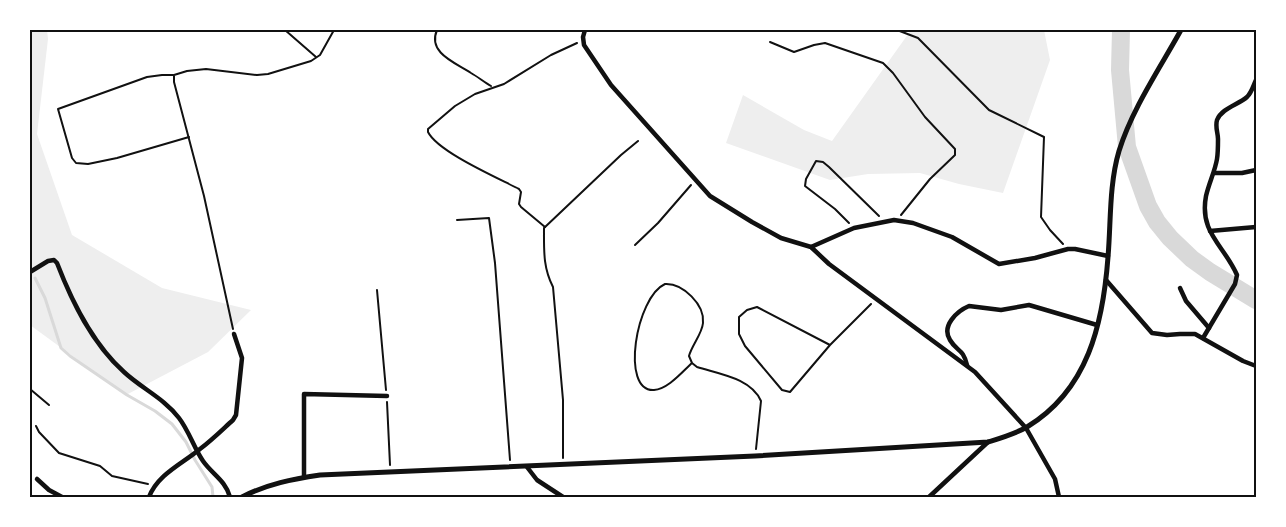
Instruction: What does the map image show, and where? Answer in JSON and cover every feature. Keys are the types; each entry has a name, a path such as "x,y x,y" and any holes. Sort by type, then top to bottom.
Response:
{"street":[{"path":"585,30 584,45 611,85 710,196 781,238 811,247 829,264 968,366 1026,428 1055,478 1059,497"},
{"path":"242,497 264,487 304,477 755,456 988,442 1026,428 1068,392 1089,355 1098,325 1106,280 1112,187 1119,153 1125,134 1136,111 1181,30"},
{"path":"1203,338 1235,284 1237,275 1233,265 1210,232 1205,207 1217,159 1218,139 1216,127 1218,119 1228,109 1247,97 1252,91 1256,80"},
{"path":"1214,173 1242,173 1256,170"},
{"path":"811,247 854,228 894,220 912,223 952,237 999,264 1035,258 1068,249 1108,256"},
{"path":"1210,232 1256,227"},
{"path":"30,272 48,261 54,260 57,263 68,290 96,340 122,371 161,401 180,419 196,452 206,466 228,489 230,497"},
{"path":"1106,280 1152,333 1167,335 1195,334 1256,366"},
{"path":"1180,288 1186,300 1209,328"},
{"path":"968,366 965,355 950,342 947,331 955,315 968,306 1001,310 1029,305 1098,325"},
{"path":"149,497 155,486 166,474 196,452 233,420 236,415 242,358 234,334"},
{"path":"304,477 304,394 387,396"},
{"path":"929,497 988,442"},
{"path":"527,467 537,480 564,497"},
{"path":"37,479 62,497"}],"path":[{"path":"286,30 316,58"},
{"path":"189,137 117,158 80,164 72,158 58,109 147,77 174,75 206,69 257,75 268,74 311,62 320,55 334,30"},
{"path":"437,30 435,35 436,43 441,53 492,87"},
{"path":"897,30 918,38 989,110 1044,137 1042,217 1050,230 1068,249"},
{"path":"545,227 521,207 519,204 521,192 519,189 453,154 433,140 428,129 454,106 475,94 500,85 551,55 583,40"},
{"path":"770,42 794,52 814,44 825,43 883,63 893,73 925,116 956,151 955,155 930,179 904,213 894,220"},
{"path":"174,75 174,82 204,196 234,334"},
{"path":"563,465 563,400 553,287 544,264 545,227 638,141"},
{"path":"854,228 835,209 805,186 806,179 816,161 823,162 829,166 885,222"},
{"path":"635,245 658,223 695,180"},
{"path":"457,220 489,218 495,263 511,467"},
{"path":"692,363 661,388 648,389 639,381 634,351 635,339 647,303 657,289 665,284 689,293 703,316 702,328 689,356 692,363 697,367 743,382 761,401 755,456"},
{"path":"377,290 387,396 390,472"},
{"path":"830,345 757,307 747,310 740,317 739,334 745,346 784,392 791,391 830,345 876,299"},
{"path":"30,389 49,405"},
{"path":"36,426 39,432 59,453 100,466 112,476 155,486"}],"shaded area":[{"path":"30,30 47,30 48,39 37,134 72,235 162,288 251,310 208,352 126,395 30,325"},
{"path":"911,30 1044,30 1050,60 1003,193 959,184 920,173 868,174 830,180 726,143 743,95 804,130 832,141"}],"waterway":[{"path":"1121,30 1120,70 1127,147 1148,206 1157,222 1170,238 1192,259 1256,300"},
{"path":"35,278 45,298 61,348 70,356 172,424 186,442 212,487 213,497"}]}
